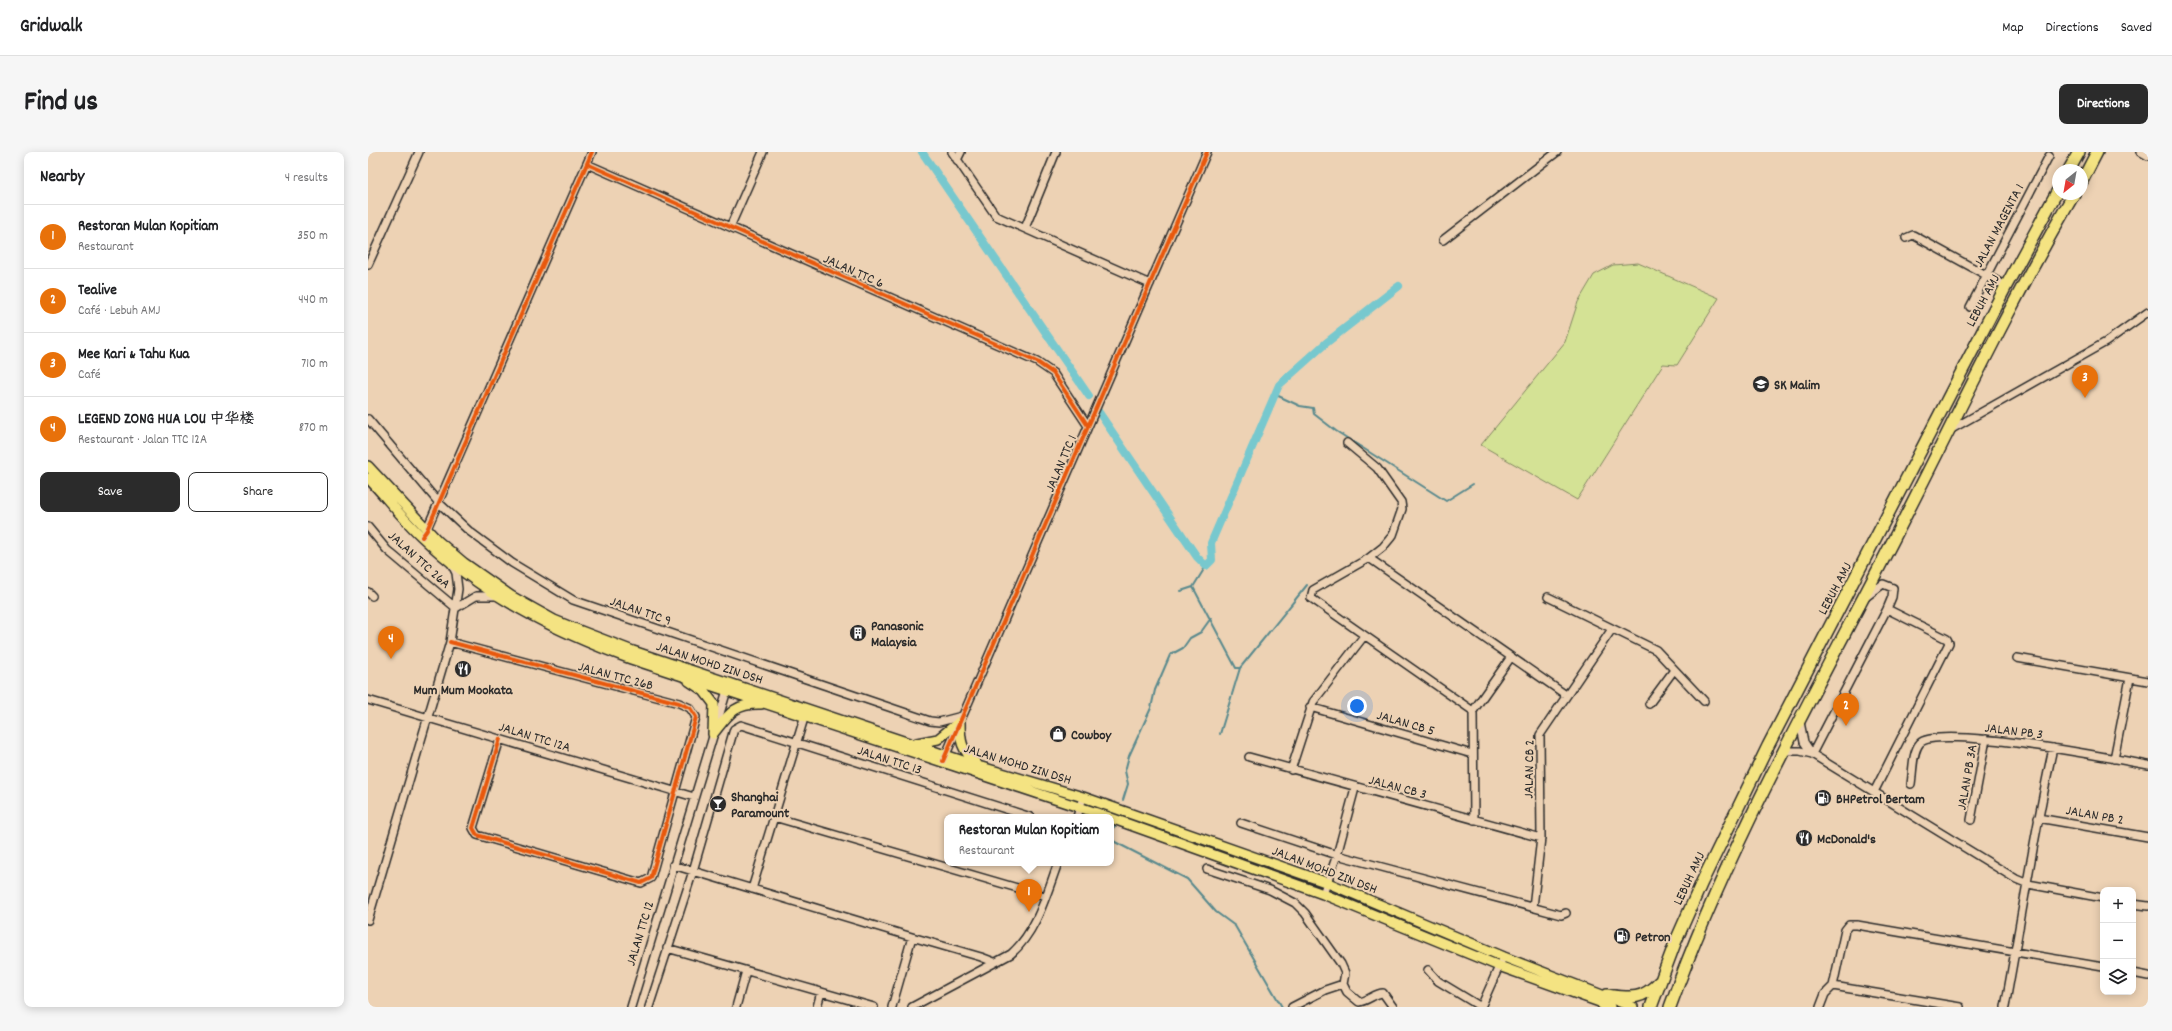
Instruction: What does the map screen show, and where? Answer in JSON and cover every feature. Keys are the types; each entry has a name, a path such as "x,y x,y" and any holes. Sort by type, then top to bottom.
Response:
{"highway":[{"path":"2072,164 2079,152"},
{"path":"2088,170 2097,152"},
{"name":"LEBUH AMJ","path":"1651,1007 1702,882 1768,746 2006,286 2053,200"},
{"name":"LEBUH AMJ","path":"1670,1007 1694,941 1711,900 1784,751 1864,597 1946,432 2002,324 2071,200"},
{"path":"1662,1007 1671,990 1700,911 1711,900"},
{"path":"1608,1003 1640,997 1647,994 1663,977"}],"main road":[{"name":"JALAN MOHD ZIN DSH","path":"368,466 425,534 492,584 554,620 772,704 944,758 1100,814"},
{"name":"JALAN MOHD ZIN DSH","path":"368,478 450,561 499,597 551,626 601,648 677,674 728,686 912,744 944,758 978,766 1083,797 1328,883 1504,957 1608,1003"},
{"path":"677,674 697,686 711,699 714,704 713,734"},
{"path":"713,734 732,711 738,707 752,704 772,704"},
{"path":"912,744 938,739 961,718"},
{"path":"961,718 962,746 966,754 978,766"},
{"name":"JALAN MOHD ZIN DSH","path":"1114,818 1323,894 1499,966 1608,1003"},
{"path":"1608,1003 1633,1007"}],"street":[{"path":"368,265 419,152"},
{"path":"425,534 592,152"},
{"path":"730,227 763,152"},
{"path":"952,152 996,216 1150,284"},
{"path":"957,160 961,152"},
{"path":"1025,228 1056,152"},
{"name":"JALAN TTC 1","path":"944,758 1207,152"},
{"path":"1443,240 1557,152"},
{"path":"2090,166 2102,152"},
{"path":"2141,152 2148,156"},
{"name":"JALAN MAGENTA 1","path":"1970,306 2049,156"},
{"name":"JALAN TTC 6","path":"587,164 1037,362 1053,373 1088,426"},
{"path":"1906,238 1913,235 2006,286"},
{"path":"1946,432 2106,342 2148,312"},
{"name":"JALAN TTC 9","path":"368,419 439,503 469,531 512,563 573,600 930,721 939,722 961,718"},
{"path":"1347,443 1377,468 1402,505 1393,535 1383,547 1369,558 1313,590 1311,598 1473,711"},
{"name":"JALAN TTC 26A","path":"368,527 387,550 456,608"},
{"path":"1369,558 1566,695"},
{"path":"368,920 450,642 456,608 457,581 450,561"},
{"path":"1812,754 1887,609 1894,592 1890,585 1880,585 1870,595 1864,597"},
{"path":"456,608 476,596 484,595 499,597"},
{"path":"1548,597 1656,650 1704,701"},
{"path":"1874,792 1949,643 1947,639 1887,609"},
{"name":"JALAN CB 2","path":"1533,907 1541,838 1540,739 1543,728 1612,629"},
{"path":"1291,770 1310,707 1364,636"},
{"name":"JALAN TTC 26B","path":"450,642 672,701 690,708 696,717 651,878 642,883 477,835 473,828 500,739"},
{"path":"1474,820 1472,754 1473,711 1511,657"},
{"path":"2017,658 2148,681"},
{"path":"1649,704 1674,670"},
{"path":"2114,759 2130,678"},
{"name":"JALAN TTC 12","path":"631,1007 728,686"},
{"name":"JALAN TTC 12A","path":"368,700 694,797"},
{"name":"JALAN CB 5","path":"1310,707 1472,754"},
{"path":"752,889 805,715"},
{"path":"1800,721 1804,742 1812,754"},
{"name":"JALAN TTC 13","path":"693,871 734,729 741,725 1022,814"},
{"name":"JALAN PB 3","path":"1911,784 1916,749 1926,738 1935,736 1986,739 2053,748 2148,765"},
{"name":"JALAN PB 3A","path":"1971,820 1986,739"},
{"path":"2005,1007 2028,884 2038,818 2053,748"},
{"path":"1784,751 1800,750 1812,754 2005,874 2028,884 2100,897"},
{"name":"JALAN CB 3","path":"1249,757 1355,788 1541,838"},
{"path":"1323,894 1337,855 1355,788"},
{"path":"1077,814 1083,797"},
{"path":"774,816 1045,896"},
{"name":"JALAN PB 2","path":"2038,818 2148,837"},
{"path":"1241,824 1337,855 1561,915 1566,913"},
{"path":"673,865 912,938 981,956 994,962"},
{"path":"912,1007 1011,954 1023,944 1031,930 1057,866"},
{"path":"1207,869 1270,890 1295,903 1305,913 1341,964 1345,973 1342,984 1347,992 1359,1002 1366,1001 1380,993 1383,993 1393,1007"},
{"path":"650,1007 667,948 693,871"},
{"path":"2136,904 2148,906"},
{"path":"1820,1007 1825,994 1833,986 1845,930 1849,925 1857,925 2015,951 2100,966"},
{"path":"892,1007 912,938"},
{"path":"667,948 874,1007"},
{"path":"1428,970 1438,981 1481,1007 1504,957"},
{"path":"736,1007 746,971"},
{"path":"2136,974 2148,976"},
{"path":"1292,1007 1325,990 1342,984"},
{"path":"1833,986 1960,1007"},
{"path":"816,1007 821,992"}],"green space":[{"path":"1638,263 1719,298 1677,365 1663,364 1577,500 1481,445 1565,342 1578,302 1594,275 1613,265"}],"waterway":[{"path":"922,152 1089,396"},
{"path":"1098,411 1197,557 1206,566 1212,560 1211,543 1279,385 1326,343 1399,286"},
{"path":"1274,394 1300,406 1313,408 1314,414 1336,431 1446,501 1473,484"},
{"path":"1206,566 1193,587 1236,668 1240,668 1307,585"},
{"path":"1181,591 1193,587"},
{"path":"1123,800 1128,784 1125,771 1129,756 1151,708 1155,690 1170,655 1183,648 1190,638 1201,632 1211,618"},
{"path":"1220,734 1240,668"},
{"path":"1114,841 1187,879 1216,912 1235,926 1282,1007"}],"cycle path":[{"path":"422,537 427,530 592,152"},
{"path":"943,761 1207,152"},
{"path":"587,164 1037,362 1053,373 1088,426"},
{"path":"450,642 679,703 690,708 696,717 651,878 641,883 477,835 473,828 500,739"}],"place":[{"name":"SK Malim","path":"1761,384"},
{"name":"Mee Kari & Tahu Kua","path":"2085,398"},
{"name":"Panasonic Malaysia","path":"858,633"},
{"name":"LEGEND ZONG HUA LOU 中华楼","path":"391,659"},
{"name":"Mum Mum Mookata","path":"463,669"},
{"name":"Tealive","path":"1846,726"},
{"name":"Cowboy","path":"1058,734"},
{"name":"BHPetrol Bertam","path":"1823,798"},
{"name":"Shanghai Paramount","path":"718,804"},
{"name":"McDonald's","path":"1804,838"},
{"name":"Restoran Mulan Kopitiam","path":"1029,912"},
{"name":"Petron","path":"1622,936"}]}
